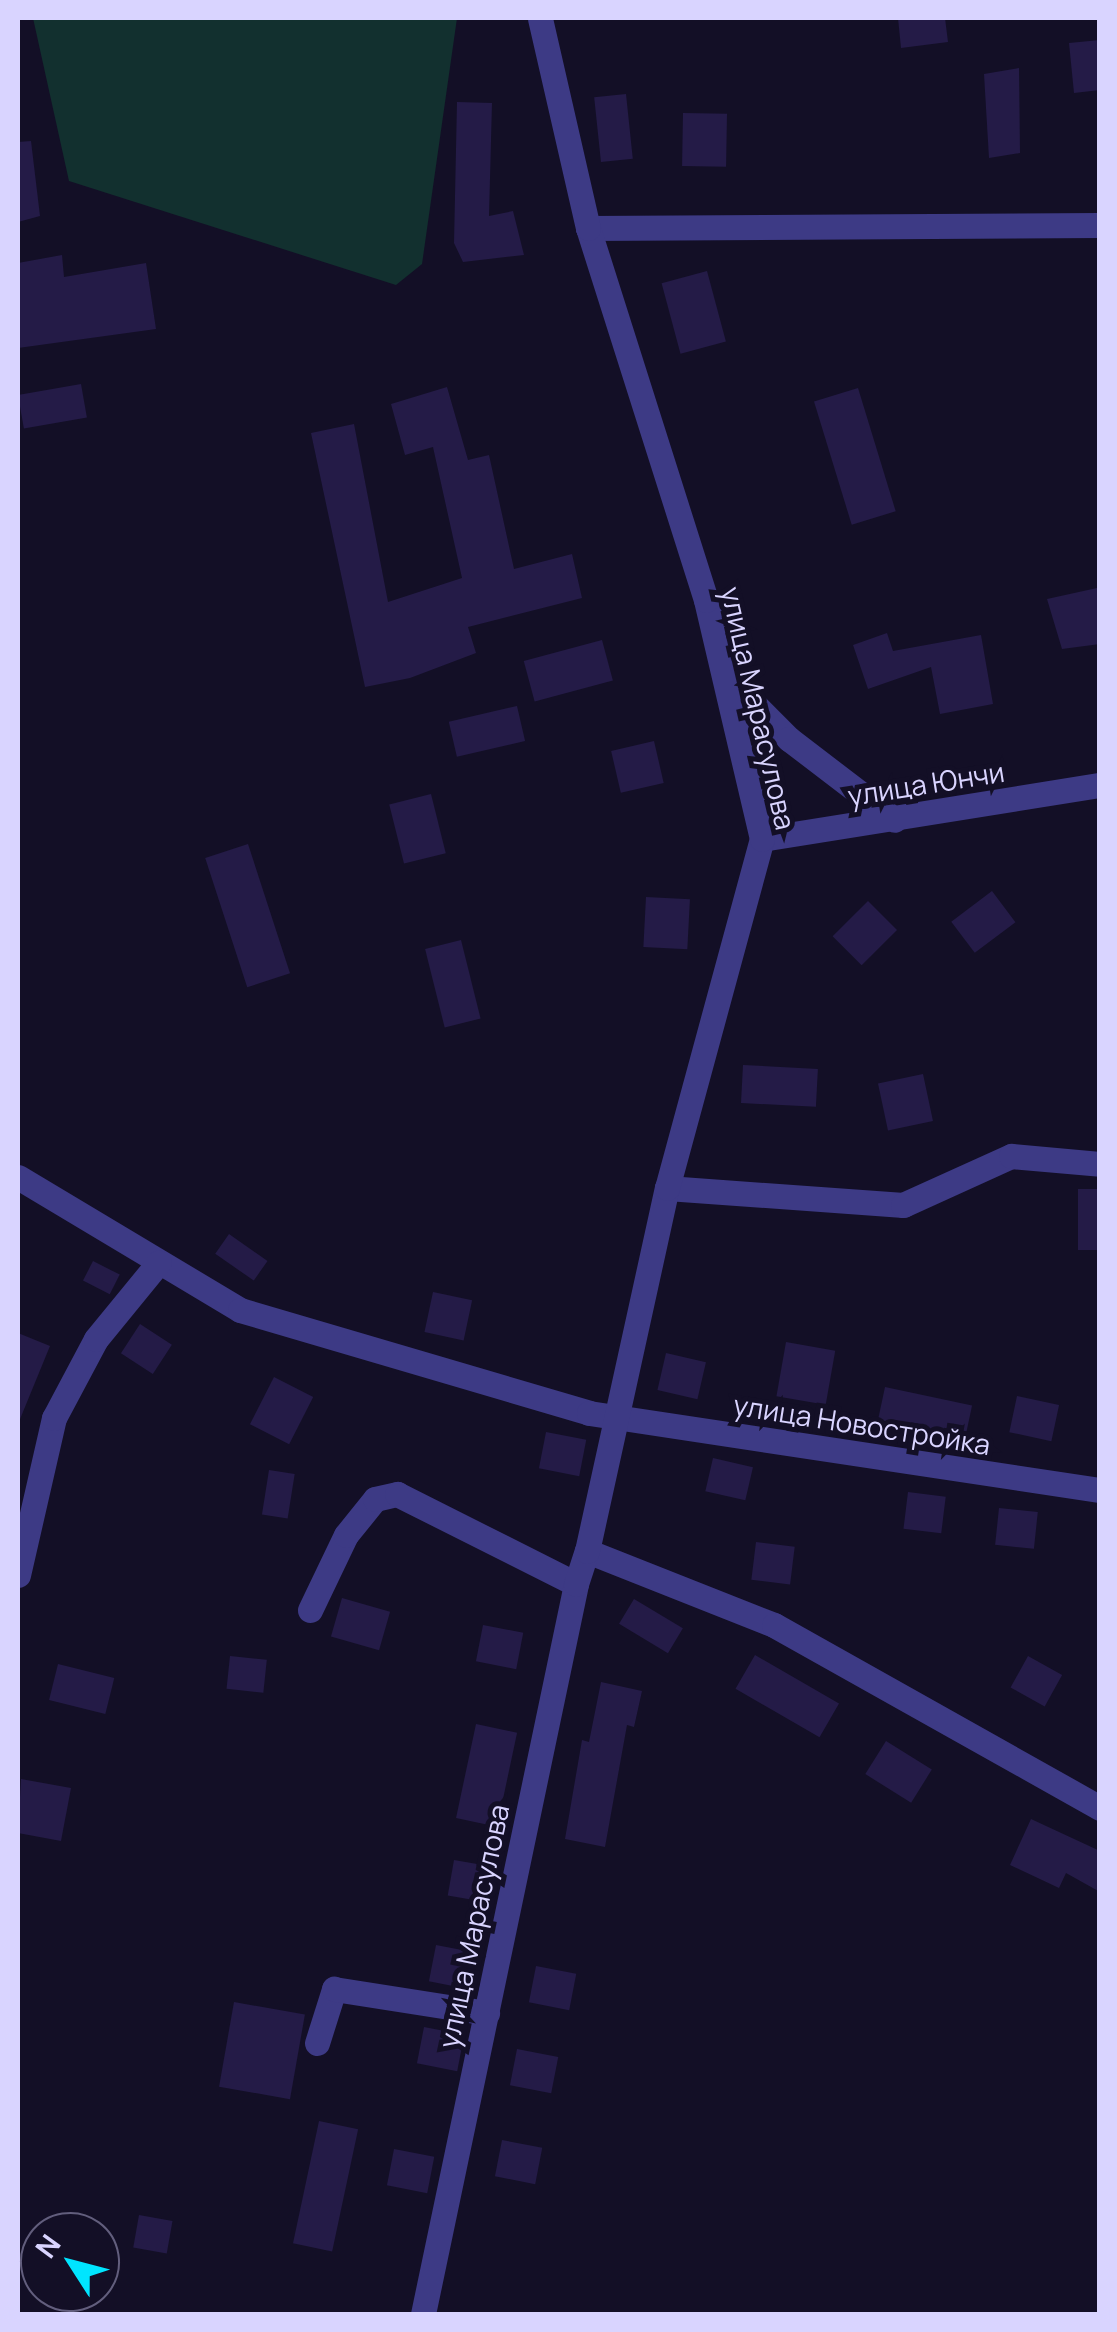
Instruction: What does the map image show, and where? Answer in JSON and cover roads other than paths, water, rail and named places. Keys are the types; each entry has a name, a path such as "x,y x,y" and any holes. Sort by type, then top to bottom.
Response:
{"street":[{"name":"улица Марасулова","path":"423,2314 576,1584 587,1551 667,1188 762,839 726,675 588,228 540,18"},
{"path":"588,228 1100,225"},
{"path":"726,675 789,738 895,820"},
{"name":"улица Юнчи","path":"762,839 1100,785"},
{"path":"667,1188 903,1205 1010,1156 1100,1164"},
{"path":"18,1177 240,1310 590,1413 616,1416"},
{"path":"18,1574 54,1418 96,1339 159,1262"},
{"name":"улица Новостройка","path":"616,1416 1100,1490"},
{"path":"310,1610 346,1535 375,1499 398,1494 576,1584"},
{"path":"587,1551 774,1625 1100,1808"},
{"path":"317,2043 334,1988 487,2013"}]}
